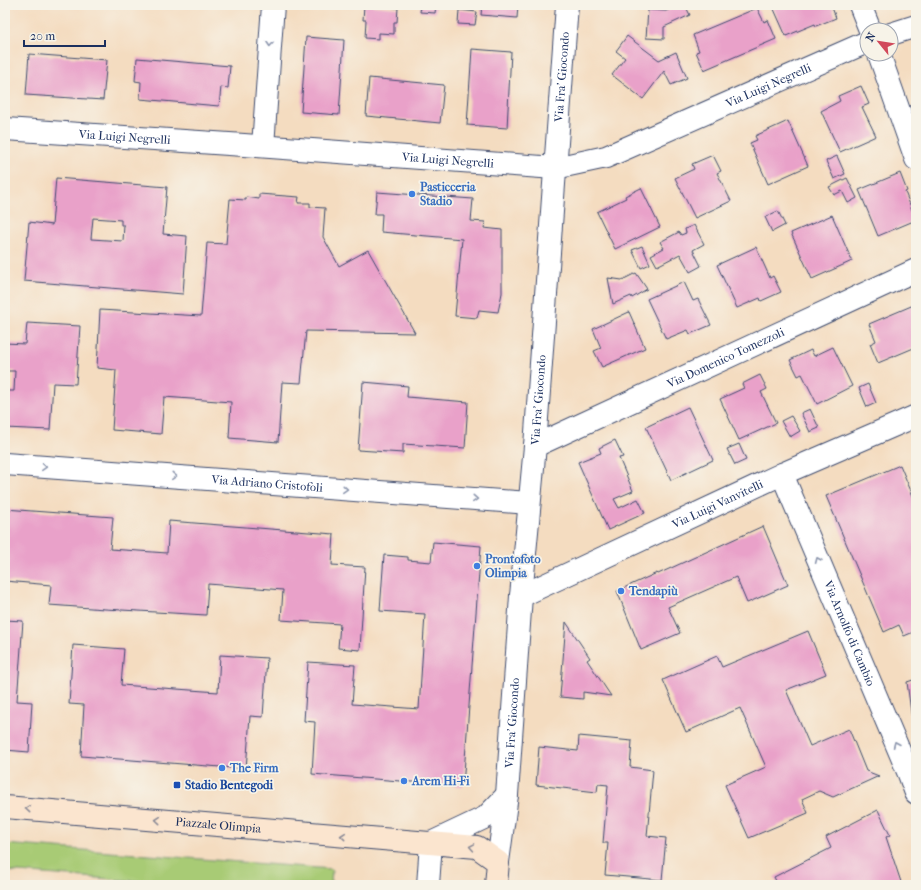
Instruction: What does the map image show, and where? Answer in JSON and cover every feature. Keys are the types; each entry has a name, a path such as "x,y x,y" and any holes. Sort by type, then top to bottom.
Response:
{"street":[{"path":"262,146 273,5"},
{"name":"Via Fra' Giocondo","path":"507,795 521,596 535,446 566,5"},
{"path":"860,5 867,22"},
{"path":"899,31 916,26"},
{"name":"Via Luigi Negrelli","path":"5,129 262,146 555,168 606,157 859,46"},
{"path":"883,62 916,159"},
{"name":"Via Domenico Tomezzoli","path":"535,446 916,270"},
{"name":"Via Luigi Vanvitelli","path":"521,596 782,474 916,416"},
{"name":"Via Adriano Cristofoli","path":"5,464 529,503"},
{"name":"Via Arnolfo di Cambio","path":"782,474 916,793"},
{"path":"496,885 507,795"},
{"name":"Piazzale Olimpia","path":"430,843 486,817 507,795"},
{"name":"Piazzale Olimpia","path":"5,807 477,847 498,862"},
{"path":"428,885 430,843"}],"green space":[{"path":"5,844 332,869 331,885 188,885 5,871"}],"building":[{"path":"364,5 398,8 397,22 394,22 394,34 379,33 379,39 365,38 366,20 363,20"},
{"path":"421,5 436,5 435,13 420,12"},
{"path":"482,5 518,5 517,18 481,15"},
{"path":"680,5 685,5 690,15 664,27 664,39 646,38 648,10 666,11"},
{"path":"778,5 831,5 836,18 816,26 815,24 786,36 773,7"},
{"path":"757,8 764,22 768,20 776,39 704,70 696,52 699,51 693,35"},
{"path":"459,10 477,12 475,25 458,24"},
{"path":"627,36 659,60 676,52 687,78 671,85 664,71 643,99 612,75 625,58 616,51"},
{"path":"306,37 344,40 339,115 301,112"},
{"path":"472,49 511,52 507,128 467,125"},
{"path":"29,54 107,60 103,100 26,95"},
{"path":"137,58 230,66 228,88 221,87 219,106 140,99 141,82 135,81"},
{"path":"369,78 444,85 440,123 366,116"},
{"path":"861,86 869,104 862,107 876,136 840,152 821,111 840,101 838,96"},
{"path":"788,121 808,166 768,184 750,143 757,140 755,136"},
{"path":"713,155 721,171 717,173 731,201 695,218 675,178 694,169 692,164"},
{"path":"837,156 845,174 834,179 826,161"},
{"path":"900,173 907,191 905,192 916,220 878,236 859,190"},
{"path":"56,178 167,187 163,234 187,236 183,294 24,281 29,222 52,225","holes":["93,218 121,220 121,225 124,225 123,241 91,239"]},
{"path":"847,178 857,198 848,203 842,191 834,195 829,187"},
{"path":"641,188 660,227 615,249 597,212 626,198 625,196"},
{"path":"377,192 473,199 471,221 485,222 484,228 502,230 502,293 498,312 479,310 477,318 455,316 462,239 381,232 382,214 375,214"},
{"path":"259,194 299,197 298,203 310,203 310,207 325,208 323,237 339,266 368,250 415,333 306,331 301,383 282,382 278,442 229,438 231,402 164,397 161,434 112,430 116,370 97,368 100,310 201,316 207,243 226,244 230,199 246,200 246,197 259,199"},
{"path":"778,211 785,225 772,232 765,217"},
{"path":"832,215 852,261 812,279 791,233"},
{"path":"694,225 704,244 693,250 701,266 690,272 680,254 657,266 651,255 664,248 660,242 679,232 681,235 686,233 685,229"},
{"path":"642,246 650,264 641,268 632,250"},
{"path":"756,247 770,278 773,276 781,292 761,301 760,298 737,308 717,265"},
{"path":"636,273 647,289 632,298 631,296 613,304 608,278 622,280"},
{"path":"684,282 693,301 698,299 711,325 690,334 688,330 666,339 647,299"},
{"path":"916,304 916,347 878,363 870,344 876,341 869,324"},
{"path":"629,312 645,348 602,367 594,351 601,348 593,329"},
{"path":"27,323 80,326 76,384 53,383 50,430 5,428 5,391 14,391 15,371 5,371 5,343 25,344"},
{"path":"833,347 852,386 817,404 802,374 798,376 790,360 811,350 814,356"},
{"path":"760,375 767,389 761,392 776,423 739,440 720,399 744,388 742,384"},
{"path":"363,382 408,386 407,397 468,402 465,448 403,444 403,453 358,450"},
{"path":"868,384 876,403 867,407 859,388"},
{"path":"688,407 713,460 671,480 646,427"},
{"path":"810,409 819,428 810,432 801,413"},
{"path":"791,416 800,431 790,437 781,421"},
{"path":"615,440 623,457 619,458 633,491 614,499 619,508 638,499 645,513 608,530 578,462 601,453 599,448"},
{"path":"739,444 746,460 735,465 727,449"},
{"path":"900,465 916,503 916,631 904,636 899,625 884,632 826,496"},
{"path":"5,509 113,517 110,549 167,553 169,521 334,534 332,565 365,567 360,650 338,648 340,624 281,620 283,590 208,584 206,615 49,605 51,585 5,581"},
{"path":"763,526 788,585 747,603 736,577 668,607 680,633 641,650 617,591"},
{"path":"433,542 481,546 463,786 312,774 315,722 304,721 308,662 355,665 352,704 419,709 425,614 380,611 384,555 408,557 408,560 431,562"},
{"path":"5,620 23,621 17,701 32,702 29,752 5,750"},
{"path":"566,622 590,658 587,660 611,696 583,692 583,699 560,697"},
{"path":"808,631 826,674 786,690 810,746 849,729 866,771 879,776 833,797 819,791 802,799 808,813 749,838 725,785 766,767 740,708 686,732 663,680 717,656 722,667"},
{"path":"73,645 124,649 121,685 218,692 220,655 267,658 263,717 250,716 246,769 81,756 84,705 69,704"},
{"path":"916,679 916,733 913,727 907,682"},
{"path":"579,736 632,741 630,767 653,770 647,836 666,838 662,880 605,875 608,843 603,843 608,785 598,784 597,792 536,785 539,747 578,751"},
{"path":"878,810 890,835 886,837 902,885 778,885 774,877 831,848 826,837"}],"place":[{"name":"Pasticceria Stadio","path":"412,194"},
{"name":"Prontofoto Olimpia","path":"477,566"},
{"name":"Tendapiù","path":"621,591"},
{"name":"The Firm","path":"222,768"},
{"name":"Arem Hi-Fi","path":"404,781"},
{"name":"Stadio Bentegodi","path":"177,785"}]}
